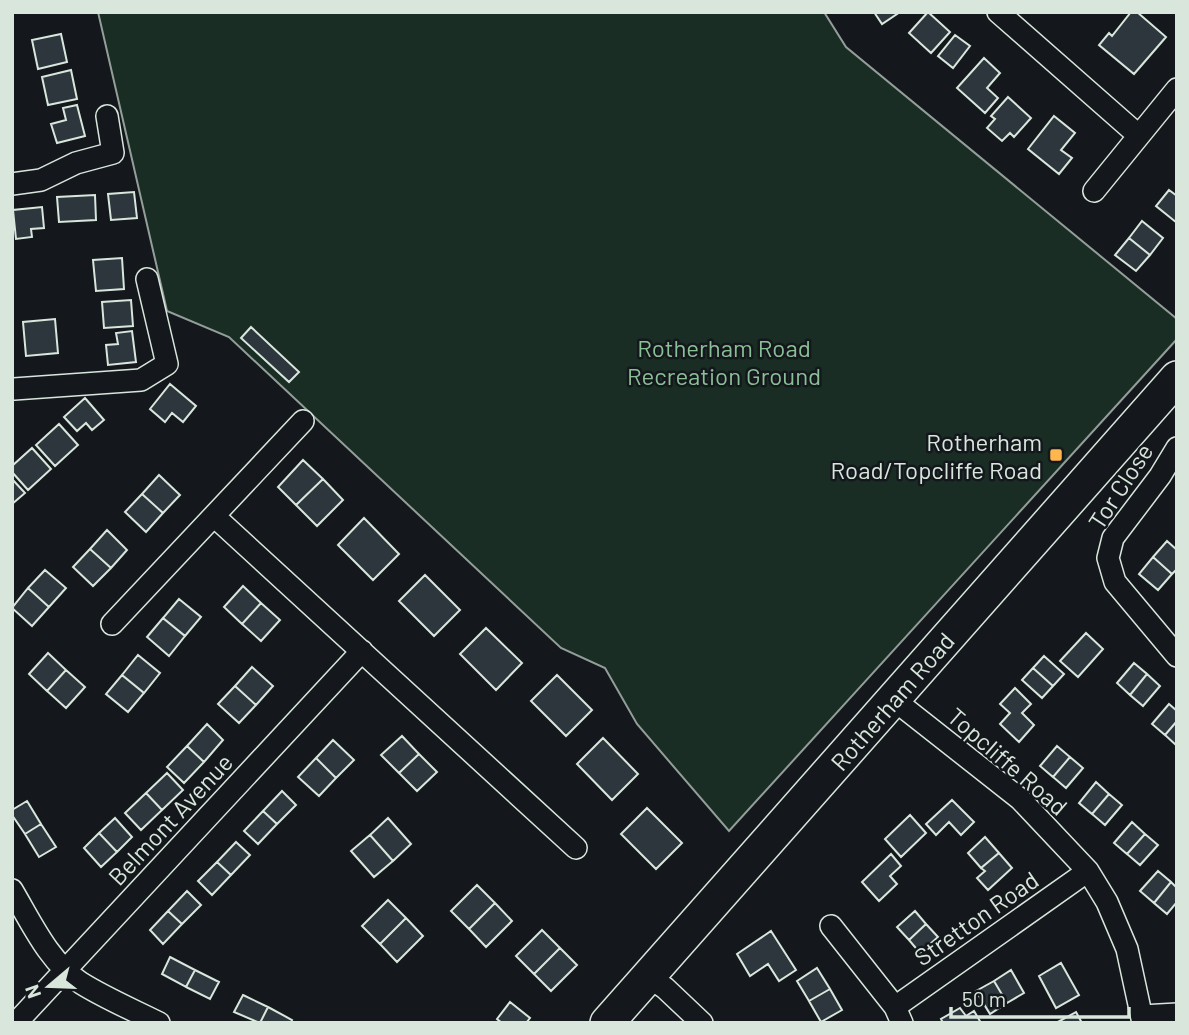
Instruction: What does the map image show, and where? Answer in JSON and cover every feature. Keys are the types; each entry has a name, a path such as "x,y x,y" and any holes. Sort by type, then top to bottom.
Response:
{"main road":[{"name":"Rotherham Road","path":"607,1023 1177,378"}],"street":[{"path":"998,12 1138,135"},
{"path":"1094,191 1177,89"},
{"path":"12,184 41,180 76,163 113,153 107,116"},
{"path":"13,385 141,380 167,364 148,279"},
{"path":"111,624 303,421"},
{"name":"Tor Close","path":"1177,447 1160,476 1113,538 1108,558 1115,582 1177,656"},
{"path":"214,516 576,848"},
{"name":"Belmont Avenue","path":"16,1023 362,651"},
{"name":"Topcliffe Road","path":"893,699 1020,799 1088,871 1107,902 1127,949 1142,1019"},
{"name":"Stretton Road","path":"831,926 899,1015 1088,871"},
{"path":"12,890 47,947 65,970 80,982 159,1023"},
{"path":"649,977 665,988 702,1023"},
{"path":"1142,1019 1177,1014"}],"green space":[{"name":"Rotherham Road Recreation Ground","path":"98,12 824,12 846,47 1177,319 1177,339 729,831 637,724 605,668 561,648 229,337 167,311"}],"building":[{"path":"874,12 900,12 882,24"},
{"path":"928,12 950,32 931,53 909,33"},
{"path":"1131,12 1137,12 1166,37 1134,74 1099,45 1109,33 1112,36"},
{"path":"61,34 67,62 38,69 32,40"},
{"path":"955,35 970,46 953,68 938,56"},
{"path":"984,58 1000,73 987,88 998,98 985,113 957,88"},
{"path":"71,70 77,99 48,105 42,77"},
{"path":"1008,97 1031,118 1014,137 1010,133 1002,141 987,128 995,119 991,116"},
{"path":"77,105 85,136 57,143 51,124 66,120 63,108"},
{"path":"1054,116 1075,133 1061,150 1072,158 1059,174 1028,149"},
{"path":"1169,190 1177,196 1177,223 1156,206"},
{"path":"134,192 137,218 111,220 108,194"},
{"path":"95,195 96,220 59,222 57,197"},
{"path":"42,207 44,228 31,229 32,237 16,239 13,210"},
{"path":"1142,221 1163,238 1150,255 1129,238"},
{"path":"1129,238 1150,255 1136,271 1115,255"},
{"path":"122,258 124,289 96,291 93,260"},
{"path":"131,300 133,326 104,328 102,302"},
{"path":"55,319 58,353 26,356 23,322"},
{"path":"251,327 299,372 289,382 241,338"},
{"path":"132,331 136,362 108,365 106,345 118,344 116,333"},
{"path":"170,384 196,406 183,422 172,413 165,422 150,409"},
{"path":"85,398 104,420 92,430 86,423 77,431 64,417"},
{"path":"59,424 78,445 55,466 36,445"},
{"path":"32,448 51,469 28,490 12,472 12,466"},
{"path":"303,460 323,479 296,505 278,487"},
{"path":"159,475 180,495 163,513 142,494"},
{"path":"12,479 25,493 12,504"},
{"path":"323,479 343,500 317,526 296,505"},
{"path":"142,494 163,513 146,532 125,512"},
{"path":"364,518 399,554 373,580 338,545"},
{"path":"107,530 127,550 111,568 90,549"},
{"path":"1167,541 1177,550 1177,569 1172,574 1153,557"},
{"path":"90,549 111,568 93,586 73,567"},
{"path":"1153,557 1172,574 1158,590 1139,574"},
{"path":"45,570 66,588 49,607 28,588"},
{"path":"425,575 460,610 434,636 399,601"},
{"path":"243,586 261,603 242,624 224,607"},
{"path":"28,588 49,607 32,626 12,608"},
{"path":"179,599 201,617 185,636 163,618"},
{"path":"261,603 280,620 261,641 242,624"},
{"path":"163,618 185,636 169,656 147,637"},
{"path":"486,628 522,663 496,690 460,654"},
{"path":"1086,633 1103,649 1078,677 1060,661"},
{"path":"48,653 66,670 47,691 29,674"},
{"path":"138,655 160,673 144,693 122,675"},
{"path":"1044,656 1064,674 1053,686 1033,668"},
{"path":"1134,663 1147,674 1130,695 1117,683"},
{"path":"252,667 273,686 256,705 235,686"},
{"path":"1033,668 1053,686 1042,698 1022,680"},
{"path":"66,670 85,687 66,708 47,691"},
{"path":"1147,674 1160,686 1143,706 1130,695"},
{"path":"122,675 144,693 128,712 106,694"},
{"path":"557,675 592,710 566,736 531,701"},
{"path":"235,686 256,705 239,723 218,704"},
{"path":"1015,688 1031,704 1022,713 1034,725 1019,742 1000,724 1010,713 1000,704"},
{"path":"1169,704 1177,711 1177,721 1165,735 1152,724"},
{"path":"1177,721 1177,746 1165,735"},
{"path":"207,724 223,740 204,762 187,746"},
{"path":"402,736 419,754 399,773 381,755"},
{"path":"603,738 638,774 612,800 577,764"},
{"path":"333,740 354,760 336,778 316,758"},
{"path":"187,746 204,762 184,783 167,767"},
{"path":"1057,746 1070,757 1053,777 1040,766"},
{"path":"419,754 437,772 417,791 399,773"},
{"path":"1070,757 1083,768 1066,788 1053,777"},
{"path":"316,758 336,778 319,796 298,777"},
{"path":"167,773 183,790 162,810 146,793"},
{"path":"1096,782 1109,794 1092,814 1079,803"},
{"path":"282,791 296,805 277,824 263,811"},
{"path":"146,793 162,810 141,830 125,813"},
{"path":"1109,794 1122,805 1105,825 1092,814"},
{"path":"952,800 974,822 961,835 949,822 936,835 926,824"},
{"path":"27,801 41,824 25,834 12,815 12,810"},
{"path":"647,808 682,843 656,869 621,834"},
{"path":"263,811 277,824 258,844 244,831"},
{"path":"910,815 926,833 901,857 885,839"},
{"path":"115,818 132,837 117,852 99,833"},
{"path":"388,818 411,844 393,861 370,835"},
{"path":"1132,822 1145,834 1127,854 1114,843"},
{"path":"41,824 56,847 39,857 25,834"},
{"path":"99,833 117,852 101,867 84,848"},
{"path":"1145,834 1158,845 1140,865 1127,854"},
{"path":"370,835 393,861 374,877 351,851"},
{"path":"985,837 999,853 981,868 968,853"},
{"path":"236,842 250,855 231,875 217,862"},
{"path":"999,853 1012,868 988,890 977,878 985,871 981,868"},
{"path":"891,854 901,866 890,876 897,884 879,901 862,882"},
{"path":"217,862 231,875 212,895 198,881"},
{"path":"1158,871 1171,882 1154,903 1140,891"},
{"path":"1171,882 1177,888 1177,902 1167,914 1154,903"},
{"path":"477,885 495,903 469,929 451,911"},
{"path":"187,891 201,905 182,924 168,911"},
{"path":"388,900 406,918 380,944 362,926"},
{"path":"495,903 512,921 486,947 469,929"},
{"path":"168,911 182,924 163,944 150,930"},
{"path":"915,911 926,924 909,940 897,927"},
{"path":"406,918 423,936 397,962 380,944"},
{"path":"926,924 938,937 920,953 909,940"},
{"path":"542,930 560,948 534,974 516,956"},
{"path":"771,931 796,970 779,981 768,964 750,976 737,954"},
{"path":"560,948 577,965 551,991 534,974"},
{"path":"170,957 195,970 186,987 162,974"},
{"path":"1061,963 1079,995 1056,1008 1039,976"},
{"path":"817,968 830,989 809,1001 797,981"},
{"path":"195,970 219,982 210,999 186,987"},
{"path":"1011,970 1024,993 1007,1003 994,981"},
{"path":"994,981 1007,1003 990,1014 976,991"},
{"path":"830,989 842,1010 821,1022 809,1001"},
{"path":"243,995 268,1007 260,1023 234,1012"},
{"path":"510,1002 530,1018 526,1023 502,1023 497,1019"},
{"path":"268,1007 292,1020 290,1023 260,1023"},
{"path":"960,1008 966,1016 974,1011 981,1023 943,1023 941,1019"},
{"path":"1076,1012 1082,1023 1056,1023"}],"place":[{"name":"Rotherham Road/Topcliffe Road","path":"1056,455"}]}
